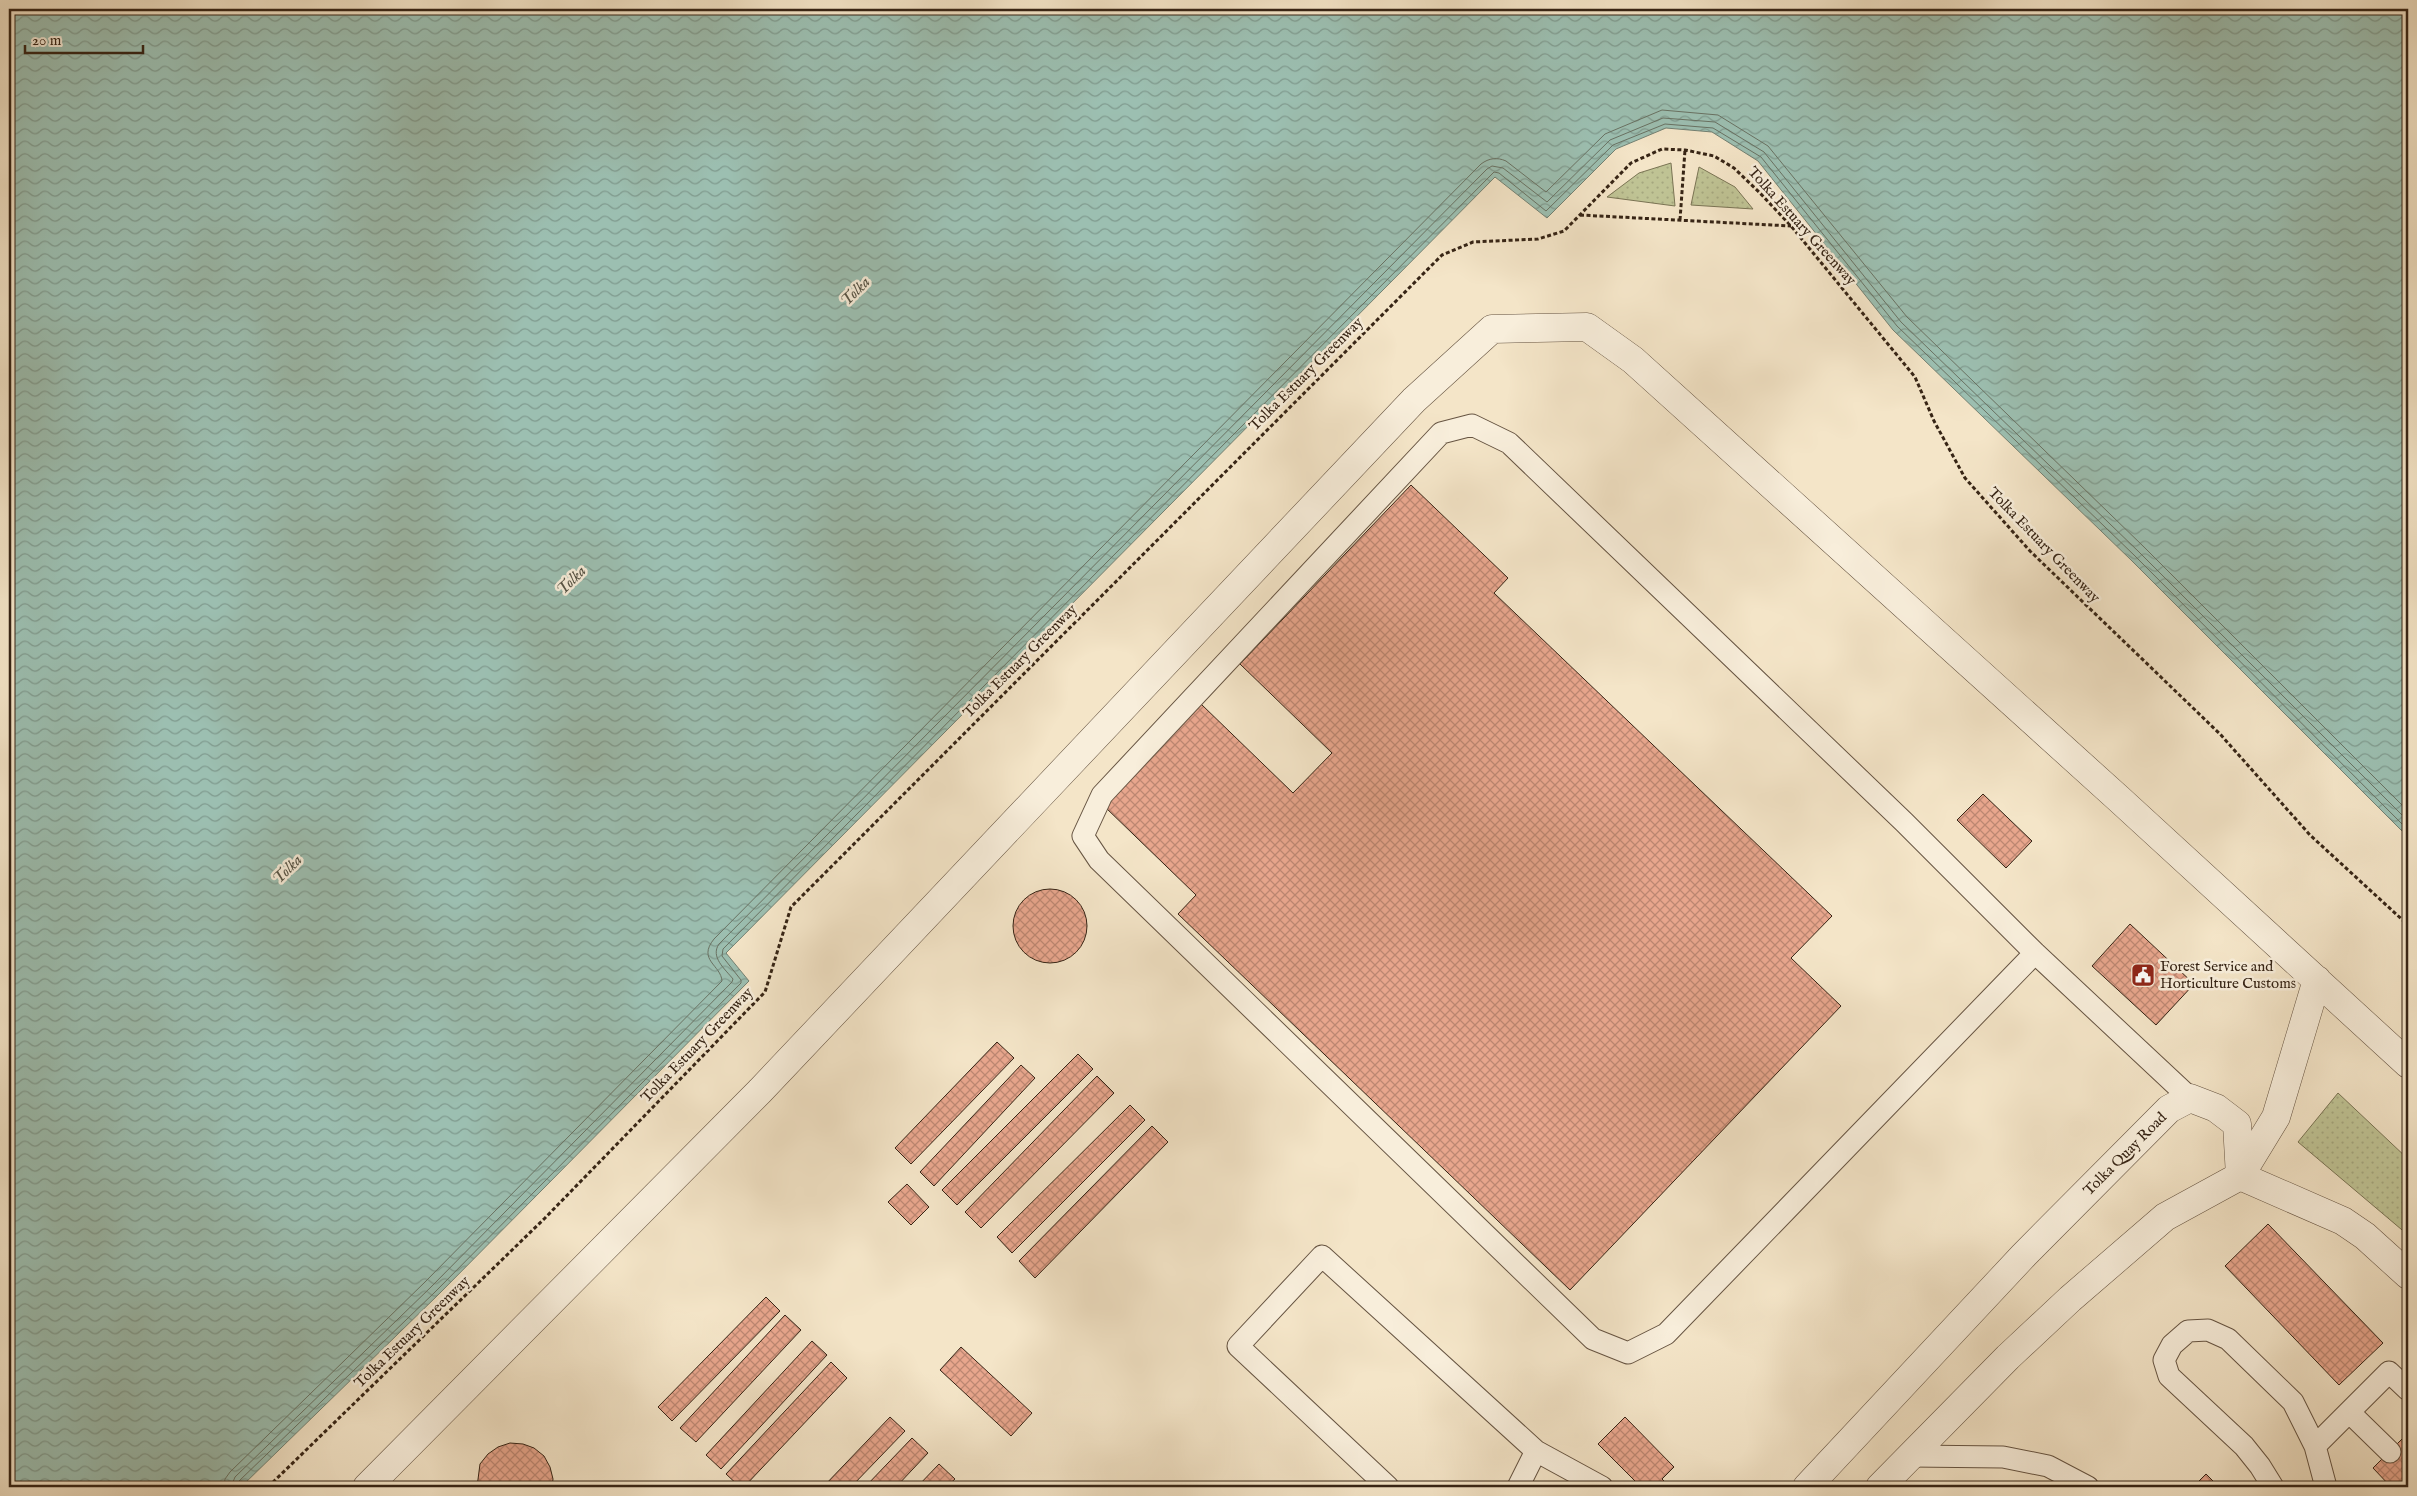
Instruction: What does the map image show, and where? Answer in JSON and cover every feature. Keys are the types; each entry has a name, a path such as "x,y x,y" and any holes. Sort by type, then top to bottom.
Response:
{"street":[{"path":"368,1487 760,1091 1414,400 1492,329 1586,327 1633,360 2120,799 2408,1064"},
{"path":"1880,1487 2042,1325 2158,1223 2240,1176 2276,1117 2317,980"},
{"path":"2190,1098 2216,1108 2237,1124 2240,1176"},
{"name":"Tolka Quay Road","path":"1807,1487 2031,1248 2170,1109 2190,1098"},
{"path":"2240,1176 2343,1221 2365,1236 2408,1275"}],"lane":[{"path":"2035,953 1666,1334 1628,1353 1593,1338 1099,860 1083,836 1102,795 1441,433 1472,425 1509,443 1904,822 2035,953 2190,1098"},
{"path":"1388,1487 1238,1346 1322,1256 1536,1452 1602,1487"},
{"path":"2274,1487 2244,1446 2169,1376 2164,1360 2172,1345 2188,1331 2208,1330 2228,1339 2293,1402 2314,1446 2326,1487"},
{"path":"2314,1446 2389,1372 2408,1390"},
{"path":"2349,1412 2390,1452"},
{"path":"1518,1487 1536,1452"},
{"path":"1911,1456 2003,1457 2048,1466 2088,1487"}],"path":[{"name":"Tolka Estuary Greenway","path":"268,1487 544,1218 765,992 791,907 1442,255 1473,242 1538,239 1564,231 1631,163 1662,149 1685,150 1714,156 1734,168 1759,192 1791,226 1915,377 1934,421 1965,478 2030,551 2220,734 2310,835 2408,925"},
{"path":"1680,220 1685,150"},
{"path":"1579,215 1791,226"}],"green space":[{"path":"1671,163 1675,206 1607,197 1639,173"},
{"path":"1699,167 1735,187 1753,209 1691,205"},
{"path":"2338,1093 2408,1159 2408,1235 2298,1142"}],"water":[{"name":"Tolka","path":"9,9 2408,9 2408,837 2131,560 1893,330 1758,161 1712,132 1666,128 1616,149 1547,218 1495,177 726,953 749,981 438,1295 241,1487 9,1487"}],"building":[{"path":"1411,485 1508,578 1494,593 1832,916 1791,958 1841,1006 1570,1290 1178,914 1196,895 1104,806 1201,704 1293,793 1332,753 1240,664"},
{"path":"1983,794 2032,841 2006,868 1957,820"},
{"path":"1043,889 1057,889 1071,895 1081,905 1087,919 1085,940 1071,957 1057,963 1043,963 1029,957 1019,947 1013,933 1013,919 1019,905 1029,895"},
{"name":"Forest Service and Horticulture Customs","path":"2130,924 2194,984 2156,1025 2092,966"},
{"path":"997,1042 1014,1058 911,1164 895,1148"},
{"path":"1078,1054 1093,1069 957,1205 942,1190"},
{"path":"1021,1065 1035,1078 934,1186 920,1172"},
{"path":"1097,1076 1114,1093 981,1228 965,1212"},
{"path":"1130,1105 1145,1120 1012,1253 997,1237"},
{"path":"1152,1126 1168,1142 1035,1278 1019,1261"},
{"path":"907,1184 929,1207 911,1225 888,1202"},
{"path":"2268,1224 2383,1343 2339,1385 2225,1266"},
{"path":"766,1297 780,1311 672,1421 658,1407"},
{"path":"785,1315 801,1330 696,1442 680,1428"},
{"path":"812,1341 827,1355 721,1469 706,1455"},
{"path":"961,1347 1032,1413 1011,1436 940,1370"},
{"path":"831,1362 847,1378 744,1487 740,1487 726,1474"},
{"path":"890,1417 905,1431 851,1487 823,1487"},
{"path":"1625,1417 1674,1467 1662,1479 1670,1487 1641,1487 1598,1444"},
{"path":"2407,1434 2408,1487 2391,1487 2373,1468"},
{"path":"912,1438 928,1453 896,1487 865,1487"},
{"path":"510,1443 523,1444 534,1448 544,1456 550,1467 553,1479 552,1487 477,1487 480,1464 488,1454 498,1447"},
{"path":"939,1464 955,1479 946,1487 917,1487"},
{"path":"2206,1474 2219,1487 2193,1487"}],"place":[{"name":"Forest Service and Horticulture Customs","path":"2143,975"}]}
